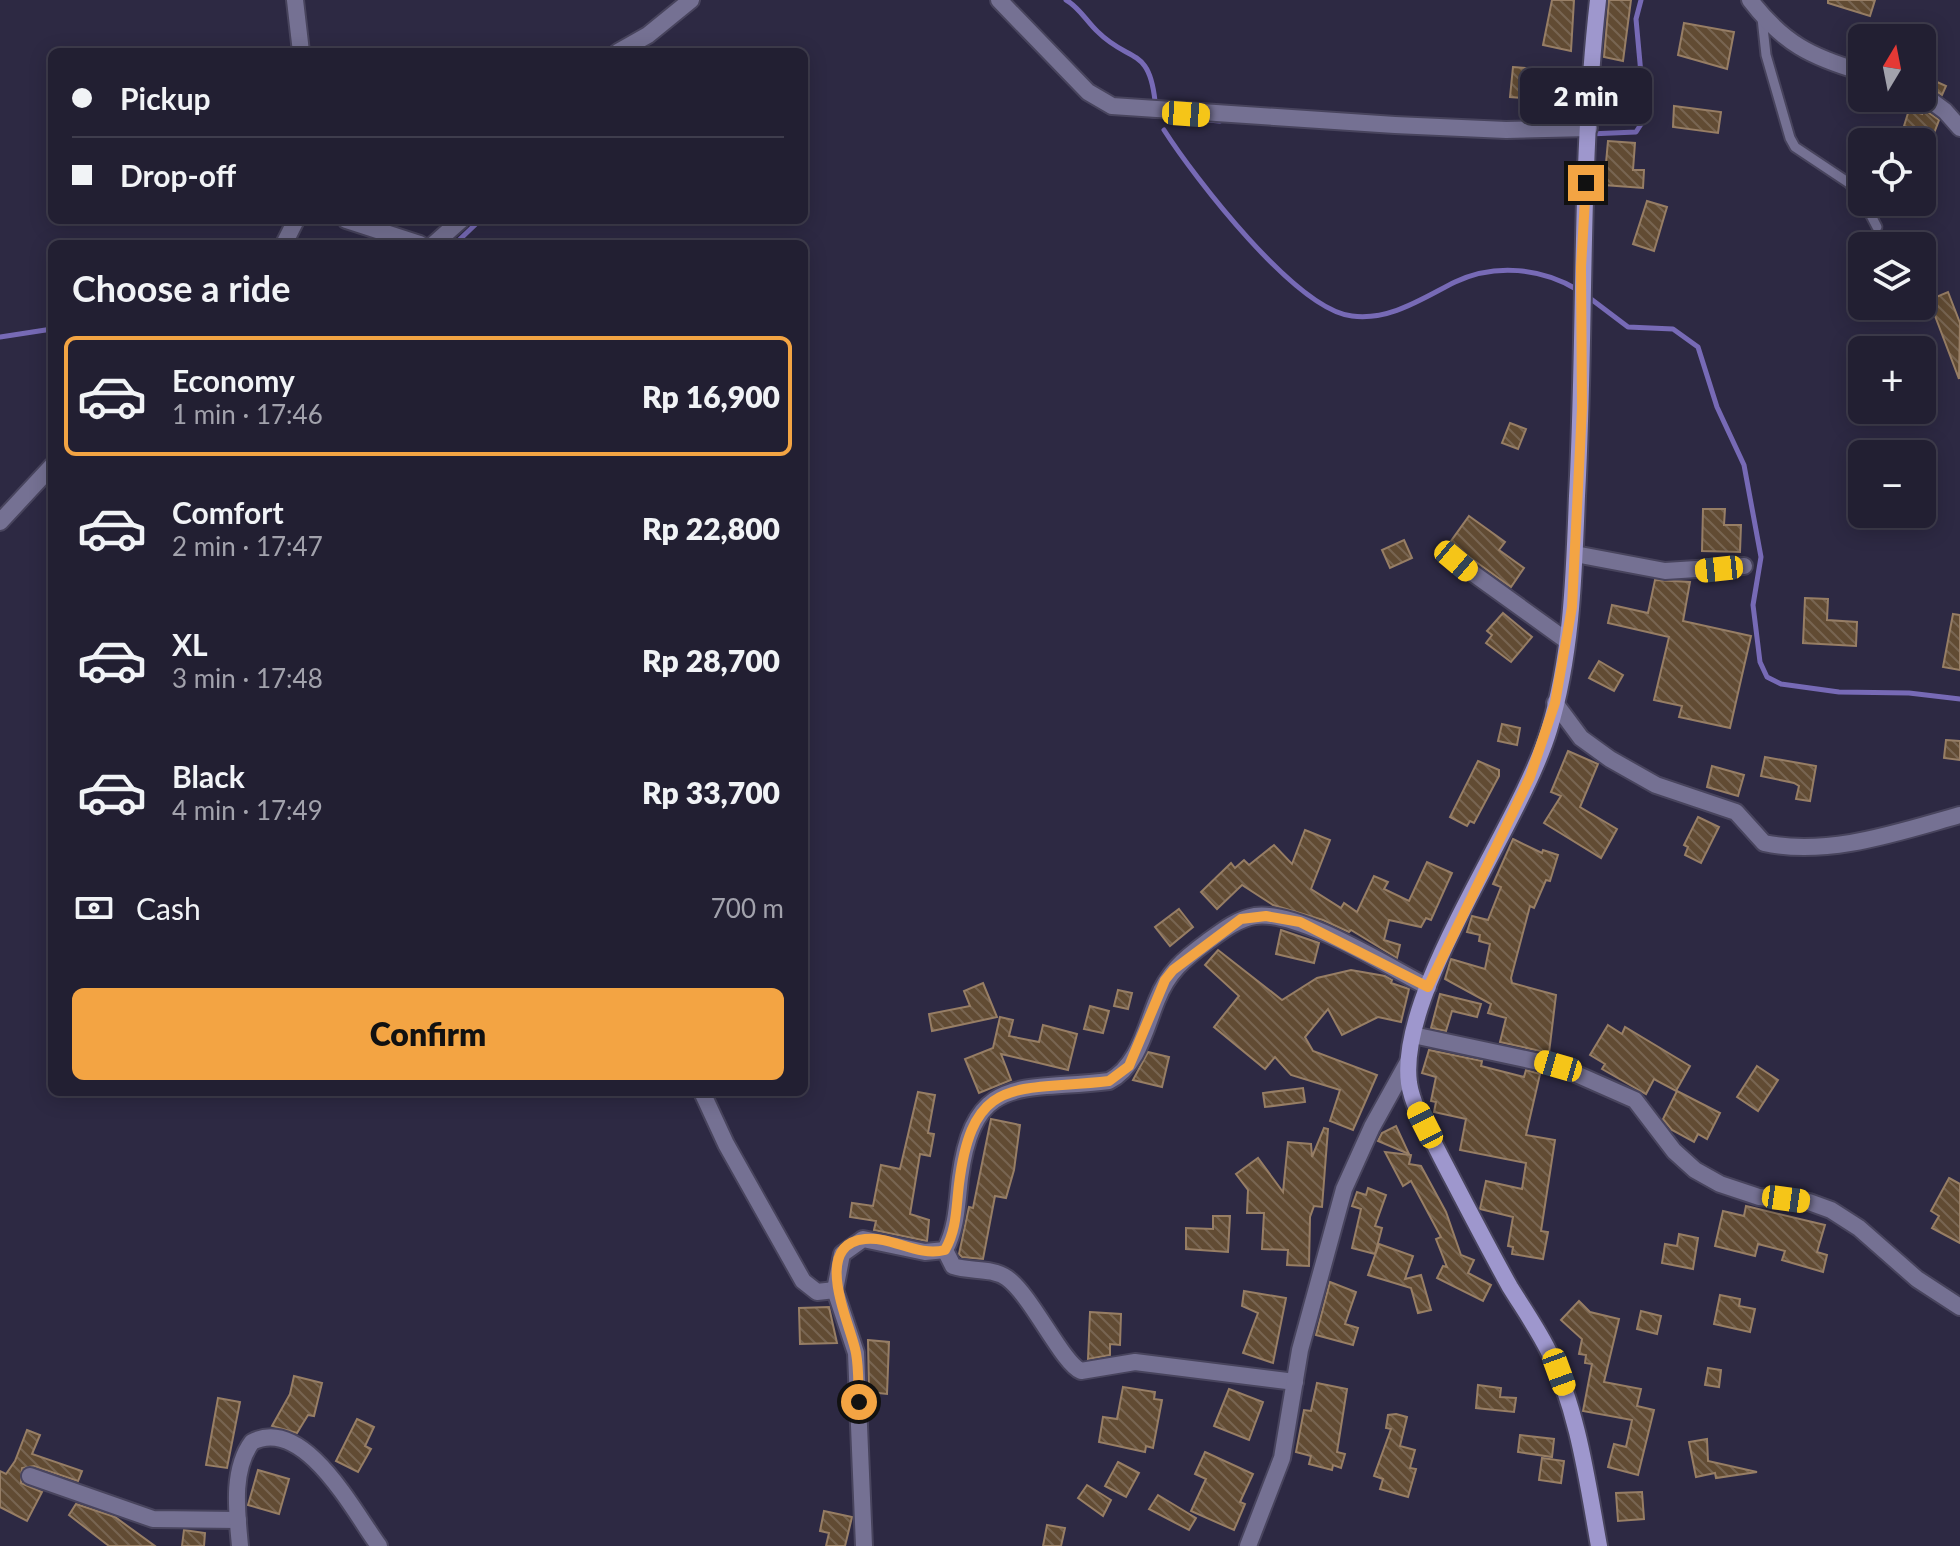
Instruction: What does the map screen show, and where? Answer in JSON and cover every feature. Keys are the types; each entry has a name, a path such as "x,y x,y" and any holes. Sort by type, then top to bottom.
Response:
{"main road":[{"path":"1598,0 1581,267 1582,408 1567,641 1555,703 1530,777 1428,987 1408,1062 1413,1102 1473,1219 1559,1372 1570,1403 1599,1546"}],"street":[{"path":"295,0 301,48"},
{"path":"625,48 648,35 691,0"},
{"path":"999,0 1088,92 1112,106 1214,116 1411,126 1506,130 1589,128"},
{"path":"1750,0 1795,46 1848,68"},
{"path":"1936,104 1960,128"},
{"path":"358,224 408,240"},
{"path":"438,240 456,224"},
{"path":"0,522 48,470"},
{"path":"1575,554 1665,571 1744,566"},
{"path":"1456,561 1567,641"},
{"path":"1555,703 1581,738 1610,759 1656,785 1736,812 1764,843 1804,847 1832,845 1895,833 1960,815"},
{"path":"945,1250 955,1228 964,1147 976,1116 1017,1090 1109,1081 1122,1074 1129,1066 1165,980 1173,970 1241,919 1266,916 1300,922 1428,987"},
{"path":"1413,1035 1558,1066 1635,1100 1674,1151 1695,1170 1759,1197 1809,1202 1831,1210 1859,1228 1917,1279 1960,1307"},
{"path":"1248,1546 1282,1458 1295,1382 1344,1189 1372,1127 1408,1062"},
{"path":"704,1096 726,1144 803,1281 817,1292 835,1290"},
{"path":"864,1546 856,1353 835,1290 842,1254 857,1241 869,1239 925,1252 945,1250"},
{"path":"945,1250 953,1266 998,1273 1008,1279 1054,1336 1073,1368 1081,1371 1135,1362 1295,1382"},
{"path":"240,1546 239,1478 247,1449 262,1437 274,1437 303,1449 319,1464 379,1546"},
{"path":"30,1476 153,1519 238,1520"}],"lane":[{"path":"1761,14 1766,55 1790,138 1795,147 1848,182"},
{"path":"1871,216 1877,227"}],"building":[{"path":"1552,0 1574,0 1571,51 1543,45"},
{"path":"1609,0 1631,0 1623,61 1604,57"},
{"path":"1828,0 1875,0 1870,16 1828,3"},
{"path":"1684,23 1734,32 1727,69 1678,55"},
{"path":"1513,67 1561,71 1558,89 1537,85 1536,99 1510,97"},
{"path":"1609,82 1627,85 1623,111 1605,109"},
{"path":"1936,82 1946,86 1942,95 1936,91"},
{"path":"1674,106 1721,112 1718,133 1673,127"},
{"path":"1908,112 1928,112 1939,120 1936,128 1904,126"},
{"path":"1608,141 1635,143 1633,170 1644,170 1643,188 1604,185"},
{"path":"1647,201 1667,207 1654,251 1633,244"},
{"path":"1948,292 1960,323 1959,379 1936,318 1936,297"},
{"path":"1510,423 1526,429 1518,449 1502,443"},
{"path":"1703,509 1725,509 1724,525 1741,525 1740,552 1702,551"},
{"path":"1469,516 1505,542 1499,550 1524,568 1511,587 1462,552 1446,548"},
{"path":"1404,540 1412,558 1390,568 1382,550"},
{"path":"1655,580 1690,582 1683,621 1751,636 1730,728 1679,717 1682,706 1654,700 1669,637 1608,623 1612,605 1648,613"},
{"path":"1805,598 1828,599 1827,620 1857,622 1856,646 1803,643"},
{"path":"1503,613 1532,637 1511,662 1486,643 1492,635 1487,631"},
{"path":"1953,614 1960,615 1960,670 1943,667"},
{"path":"1599,661 1623,675 1614,691 1589,678"},
{"path":"1502,724 1520,728 1517,745 1498,741"},
{"path":"1946,740 1960,741 1960,760 1944,758"},
{"path":"1568,751 1598,764 1580,807 1617,829 1601,858 1544,823 1561,796 1551,792"},
{"path":"1765,757 1816,766 1810,801 1796,799 1799,786 1794,783 1761,776"},
{"path":"1478,761 1499,770 1499,776 1474,823 1470,821 1467,826 1450,817"},
{"path":"1712,766 1744,775 1738,796 1707,787"},
{"path":"1698,817 1719,827 1701,863 1685,855 1688,847 1684,845"},
{"path":"1305,830 1330,840 1311,889 1341,908 1344,903 1357,912 1374,876 1388,882 1384,889 1409,901 1427,862 1452,873 1431,920 1426,918 1421,927 1389,920 1384,940 1400,945 1397,958 1351,930 1349,932 1323,920 1273,905 1242,885 1217,909 1201,892 1231,863 1235,868 1244,860 1249,865 1274,845 1292,864"},
{"path":"1513,839 1542,853 1543,850 1558,855 1550,881 1546,880 1534,908 1530,906 1511,978 1512,983 1556,995 1549,1053 1500,1042 1506,1018 1488,1013 1491,1004 1445,979 1451,959 1485,969 1490,944 1479,941 1480,935 1467,932 1472,916 1488,920 1501,887 1493,884"},
{"path":"1179,909 1193,927 1170,946 1155,927"},
{"path":"1281,930 1319,943 1314,963 1276,954"},
{"path":"1218,950 1282,1000 1317,978 1351,970 1385,976 1392,980 1391,983 1409,989 1401,1022 1378,1017 1342,1035 1328,1009 1305,1037 1313,1051 1377,1075 1353,1130 1330,1121 1340,1090 1291,1075 1275,1057 1265,1069 1214,1027 1239,996 1205,965"},
{"path":"983,983 997,1017 932,1031 929,1014 970,1006 964,991"},
{"path":"1118,990 1132,993 1128,1009 1114,1006"},
{"path":"1440,994 1481,1004 1477,1017 1452,1011 1446,1031 1431,1028"},
{"path":"1090,1006 1109,1011 1103,1033 1084,1029"},
{"path":"1000,1017 1013,1020 1009,1036 1039,1042 1043,1025 1077,1034 1068,1070 1001,1054 1011,1080 979,1093 965,1059 993,1048"},
{"path":"1608,1025 1622,1034 1625,1027 1690,1066 1676,1091 1654,1079 1646,1094 1602,1069 1605,1064 1590,1055"},
{"path":"1429,1050 1482,1061 1481,1066 1524,1077 1526,1070 1540,1074 1526,1135 1555,1140 1541,1231 1548,1232 1543,1259 1512,1254 1513,1247 1508,1246 1513,1217 1480,1209 1486,1181 1522,1189 1526,1163 1460,1150 1466,1119 1434,1112 1436,1102 1431,1101 1436,1077 1422,1073"},
{"path":"1148,1052 1169,1057 1162,1087 1133,1080"},
{"path":"1757,1066 1778,1080 1758,1111 1737,1097"},
{"path":"1303,1088 1305,1102 1265,1107 1263,1093"},
{"path":"1677,1091 1720,1113 1707,1139 1698,1134 1694,1142 1672,1130 1663,1119"},
{"path":"918,1092 935,1095 928,1133 934,1134 930,1156 920,1154 910,1214 929,1220 927,1241 874,1230 876,1221 850,1217 852,1203 873,1206 881,1165 900,1169"},
{"path":"991,1119 1020,1125 1014,1170 1006,1198 995,1196 983,1259 962,1257 959,1254 969,1207 973,1208"},
{"path":"1396,1126 1409,1154 1378,1141 1382,1133"},
{"path":"1324,1128 1328,1129 1322,1207 1314,1206 1310,1217 1309,1266 1287,1265 1288,1250 1262,1249 1264,1213 1247,1213 1248,1190 1236,1174 1258,1158 1283,1192 1288,1142 1311,1144 1312,1157"},
{"path":"1385,1152 1411,1155 1409,1164 1421,1166 1446,1212 1461,1255 1474,1260 1468,1273 1491,1285 1483,1301 1437,1278 1443,1266 1447,1267 1436,1239 1441,1237 1411,1181 1403,1186"},
{"path":"1949,1178 1960,1184 1960,1243 1932,1228 1939,1216 1931,1211"},
{"path":"1368,1188 1386,1195 1375,1226 1382,1228 1375,1254 1352,1248 1361,1209 1352,1206 1357,1192 1366,1195"},
{"path":"1746,1206 1825,1225 1817,1252 1827,1255 1823,1272 1782,1260 1785,1251 1758,1244 1755,1256 1715,1246 1723,1211 1744,1216"},
{"path":"1213,1216 1230,1216 1228,1252 1186,1249 1186,1228 1213,1229"},
{"path":"1679,1234 1698,1238 1693,1269 1662,1263 1665,1244 1677,1246"},
{"path":"1379,1244 1413,1256 1405,1279 1421,1275 1431,1310 1418,1313 1411,1288 1368,1275"},
{"path":"1330,1282 1356,1292 1345,1324 1358,1328 1353,1345 1316,1335"},
{"path":"1244,1291 1286,1298 1273,1363 1243,1353 1258,1313 1242,1306"},
{"path":"1720,1295 1740,1299 1739,1306 1755,1309 1750,1332 1714,1324"},
{"path":"1579,1301 1590,1312 1619,1319 1604,1382 1641,1389 1637,1406 1654,1410 1638,1475 1608,1467 1614,1444 1626,1447 1632,1420 1583,1411 1592,1364 1585,1363 1586,1355 1579,1354 1582,1339 1561,1320"},
{"path":"829,1307 837,1343 800,1344 799,1308"},
{"path":"1641,1311 1661,1316 1657,1334 1637,1329"},
{"path":"1090,1312 1121,1314 1120,1345 1110,1344 1110,1355 1088,1359"},
{"path":"868,1340 889,1342 887,1394 869,1392"},
{"path":"1708,1368 1721,1370 1719,1387 1705,1385"},
{"path":"294,1376 322,1383 314,1416 308,1415 297,1433 272,1426 290,1394"},
{"path":"1317,1383 1347,1389 1337,1452 1345,1454 1341,1468 1333,1465 1332,1470 1309,1464 1311,1456 1296,1452 1304,1410 1311,1411"},
{"path":"1478,1385 1501,1388 1500,1397 1516,1398 1514,1412 1476,1408"},
{"path":"1123,1387 1155,1392 1154,1399 1162,1400 1153,1448 1146,1446 1145,1452 1099,1442 1103,1417 1117,1419"},
{"path":"1229,1389 1263,1402 1249,1440 1214,1426"},
{"path":"218,1398 240,1402 227,1468 206,1465"},
{"path":"1388,1415 1407,1417 1400,1446 1415,1450 1410,1468 1416,1469 1408,1497 1380,1489 1383,1479 1374,1476 1391,1429 1386,1428"},
{"path":"357,1419 374,1427 365,1446 371,1449 358,1472 336,1461"},
{"path":"27,1430 40,1435 32,1454 82,1471 78,1481 34,1466 22,1468 21,1483 42,1492 27,1521 0,1507 0,1471 6,1474 15,1461"},
{"path":"1520,1435 1554,1439 1552,1457 1518,1452"},
{"path":"1707,1439 1708,1461 1757,1472 1716,1478 1715,1473 1696,1477 1689,1442"},
{"path":"1205,1452 1253,1474 1240,1502 1245,1504 1234,1530 1191,1511 1206,1479 1195,1474"},
{"path":"1542,1458 1564,1461 1561,1483 1539,1480"},
{"path":"1118,1462 1139,1473 1126,1497 1105,1486"},
{"path":"258,1470 289,1479 279,1514 248,1505"},
{"path":"1087,1485 1111,1500 1103,1516 1078,1498"},
{"path":"1642,1492 1644,1519 1618,1521 1616,1493"},
{"path":"1158,1495 1196,1518 1189,1530 1149,1509"},
{"path":"76,1504 115,1517 155,1546 109,1546 69,1515"},
{"path":"824,1511 852,1517 845,1546 826,1546 829,1533 820,1531"},
{"path":"1047,1525 1065,1528 1061,1546 1043,1546"},
{"path":"184,1530 205,1533 204,1546 182,1546"}],"waterway":[{"path":"1066,0 1109,42 1143,63 1155,101"},
{"path":"1589,134 1636,132 1645,118 1636,19 1641,0"},
{"path":"1118,113 1220,121"},
{"path":"1164,130 1198,178 1248,238 1303,291 1329,308 1352,316 1380,315 1406,307 1470,276 1502,270 1534,273 1578,290"},
{"path":"459,240 476,224"},
{"path":"1587,296 1628,327 1673,329 1698,347 1717,407 1744,465 1761,557 1753,605 1760,662 1767,677 1781,684 1839,692 1909,693 1960,699"},
{"path":"0,337 48,330"}],"route":[{"path":"859,1402 856,1353 835,1290 842,1254 863,1239 925,1252 945,1250 955,1228 964,1147 976,1116 1004,1095 1017,1090 1109,1081 1122,1074 1129,1066 1165,980 1183,960 1215,936 1241,919 1257,915 1300,922 1428,987 1530,777 1549,731 1555,703 1572,607 1582,408 1581,267 1586,183"}]}
